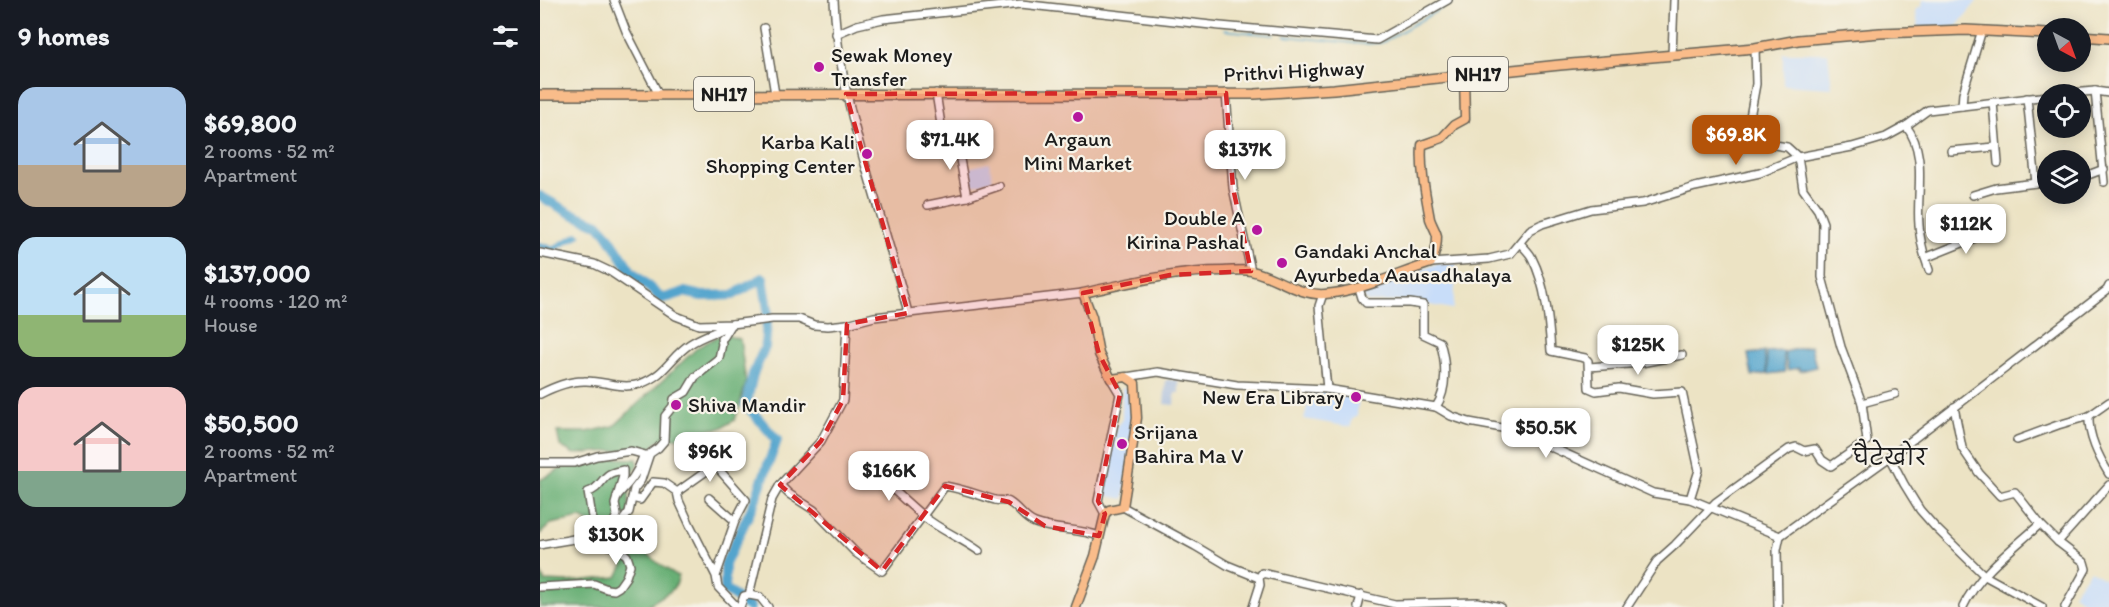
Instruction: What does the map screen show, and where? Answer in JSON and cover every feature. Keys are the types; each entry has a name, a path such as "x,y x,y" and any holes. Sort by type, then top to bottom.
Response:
{"highway":[{"name":"Prithvi Highway","path":"540,95 1256,94 1334,90 1581,63 1755,48 1798,40 1929,29 2037,33"},
{"path":"2091,37 2109,38"}],"main road":[{"path":"1076,607 1095,556 1105,514 1108,510 1123,507 1137,418 1136,383 1126,377 1111,379 1099,354 1092,317 1083,293 1170,274 1251,271 1298,290 1323,294 1359,288 1431,263 1435,254 1437,234 1432,227 1430,217 1421,157 1422,145 1442,138 1454,125 1466,119 1464,75"}],"street":[{"path":"614,0 626,31 659,95"},
{"path":"834,0 836,34 846,94 908,313"},
{"path":"836,34 857,25 884,19 1022,4 1220,26 1377,40 1448,0"},
{"path":"1672,56 1674,0"},
{"path":"764,28 767,34 775,94"},
{"path":"1962,106 1963,93 1982,30"},
{"path":"1627,607 1657,561 1711,507 1770,463 1796,447 1804,451 1815,449 1822,460 1831,466 1867,441 1862,403 1841,347 1822,277 1823,223 1818,210 1803,189 1798,157 1787,147 1769,144 1751,131 1750,117 1756,84 1755,48"},
{"path":"2091,91 2109,93"},
{"path":"2095,91 2104,182"},
{"path":"936,93 942,131 946,139 953,139 959,154 967,197"},
{"path":"1226,93 1233,188 1251,271"},
{"path":"1431,263 1489,260 1510,254 1530,230 1542,224 1590,210 1643,203 1695,186 1760,174 1798,157 1852,147 1886,136 1906,126 1928,110 2037,97"},
{"path":"1973,195 1996,188 2036,183 2027,98"},
{"path":"1993,102 1998,163"},
{"path":"1906,126 1913,135 1918,155 1921,185 1919,223 1929,270"},
{"path":"1951,151 1995,147"},
{"path":"2091,174 2104,169"},
{"path":"928,206 967,197 999,186"},
{"path":"1925,258 1997,229"},
{"path":"1520,243 1532,257 1544,295 1551,351 1585,358 1589,367 1589,388 1596,391 1619,388 1653,394 1682,392 1699,470 1690,500"},
{"path":"540,253 594,264 610,272 676,316 699,325 772,319 800,320 814,325 828,326 874,317 1083,293"},
{"path":"1778,607 1777,550 1780,536 1890,457 2107,290 2109,286"},
{"path":"1359,288 1366,303 1423,305 1423,334 1440,342 1444,356 1442,394 1436,408"},
{"path":"1323,294 1318,306 1327,388"},
{"path":"540,394 559,385 574,382 586,381 626,386 638,384 660,374 690,344 732,324"},
{"path":"617,496 631,482 639,470 642,459 664,441 665,416 673,406 674,399 686,392 695,377 719,358 721,339 732,324"},
{"path":"632,498 640,500 653,482 664,483 677,492 690,525 716,576 718,587 738,607 747,596 772,499 780,485 821,441 843,400 847,324"},
{"path":"1589,367 1641,363 1683,355"},
{"path":"1126,377 1158,372 1237,385 1327,388 1436,408 1469,422 1513,430 1653,493 1690,500 1711,507 1780,536"},
{"path":"1105,514 1098,501 1120,394 1111,379"},
{"path":"1862,403 1895,394"},
{"path":"2017,440 2058,424 2090,416 2109,402"},
{"path":"1954,407 1962,448 1979,473 2000,496 2015,492 2040,524 2058,542 2084,562 2086,568 2066,607"},
{"path":"2090,416 2089,426 2095,448 2109,474"},
{"path":"540,463 574,463 597,456 631,451 647,454"},
{"path":"612,535 629,512 634,489 644,474 647,454"},
{"path":"1890,457 1920,510 1935,527 1985,576 2042,607"},
{"path":"677,492 715,465 746,500 735,521 716,576"},
{"path":"870,469 923,516 945,532 958,536 979,551"},
{"path":"540,587 594,584 614,590 626,577 630,566 627,556 613,543 611,528 617,515 615,504 624,476 623,470 608,475 601,484 588,492 590,510 597,531 609,546 617,547"},
{"path":"780,485 796,499 814,510 856,553 882,571 945,486 1009,502 1031,521 1045,526 1062,530 1085,531 1099,536"},
{"path":"2058,542 2109,485"},
{"path":"709,498 735,521"},
{"path":"1123,507 1227,565 1259,578"},
{"path":"1963,607 1985,576 2040,524"},
{"path":"540,545 564,539 574,541 597,531"},
{"path":"1253,607 1262,573 1395,604 1477,602 1500,607"},
{"path":"747,596 760,597 768,607"},
{"path":"1359,607 1361,596"}],"highlighted area":[{"path":"1226,93 1233,188 1251,271 1170,275 1083,293 1099,354 1120,394 1098,501 1105,514 1099,536 1045,526 1009,502 945,486 882,571 780,485 821,441 843,400 847,324 908,313 846,94"}],"shaded area":[{"path":"1922,0 1978,0 1956,27 1919,30 1916,9 1921,7"},
{"path":"1783,53 1828,53 1832,88 1783,85"},
{"path":"989,163 993,180 967,187 964,169"},
{"path":"1437,264 1457,264 1453,309 1408,301 1368,302 1364,299 1363,288 1398,279"},
{"path":"1166,380 1179,380 1179,393 1175,393 1174,405 1164,404"},
{"name":"Srijana Bahira Ma V","path":"1122,388 1134,389 1134,426 1124,499 1103,495 1117,426 1122,420"},
{"path":"1334,391 1359,394 1357,415 1351,421 1351,427 1304,419 1311,393"},
{"path":"2090,570 2109,583 2109,601 2105,607 2092,607 2073,594"}],"green space":[{"path":"722,334 740,339 746,383 735,420 721,428 705,430 687,437 659,440 651,448 574,454 560,446 557,432 587,432 614,426 698,347"},
{"path":"614,458 637,459 638,463 629,481 629,516 635,524 643,547 656,562 678,576 677,583 671,591 645,607 540,607 540,572 545,581 567,582 617,577 624,563 624,548 607,539 603,529 581,518 551,524 540,534 540,480 566,466"}],"water":[{"path":"1811,346 1816,367 1800,371 1799,368 1788,370 1784,352"},
{"path":"1783,351 1785,372 1768,374 1766,352"},
{"path":"1764,352 1767,374 1752,376 1748,354"}],"waterway":[{"path":"1284,36 1363,44 1381,43 1456,0"},
{"path":"1224,30 1274,35"},
{"path":"540,196 570,213 598,224 631,271 662,299 684,292 702,296 733,295 763,278 768,309 765,347 753,374 746,405 777,440 754,503 725,564 725,590 750,607"},
{"path":"540,245 553,249 578,235"}],"place":[{"name":"Sewak Money Transfer","path":"819,67"},
{"name":"Argaun Mini Market","path":"1078,117"},
{"name":"Karba Kali Shopping Center","path":"867,154"},
{"name":"Double A Kirina Pashal","path":"1257,230"},
{"name":"Gandaki Anchal Ayurbeda Aausadhalaya","path":"1282,263"},
{"name":"New Era Library","path":"1356,397"},
{"name":"Shiva Mandir","path":"676,405"},
{"name":"Srijana Bahira Ma V","path":"1122,444"}],"district":[{"name":"घैटेखोर","path":"1890,457"}]}
